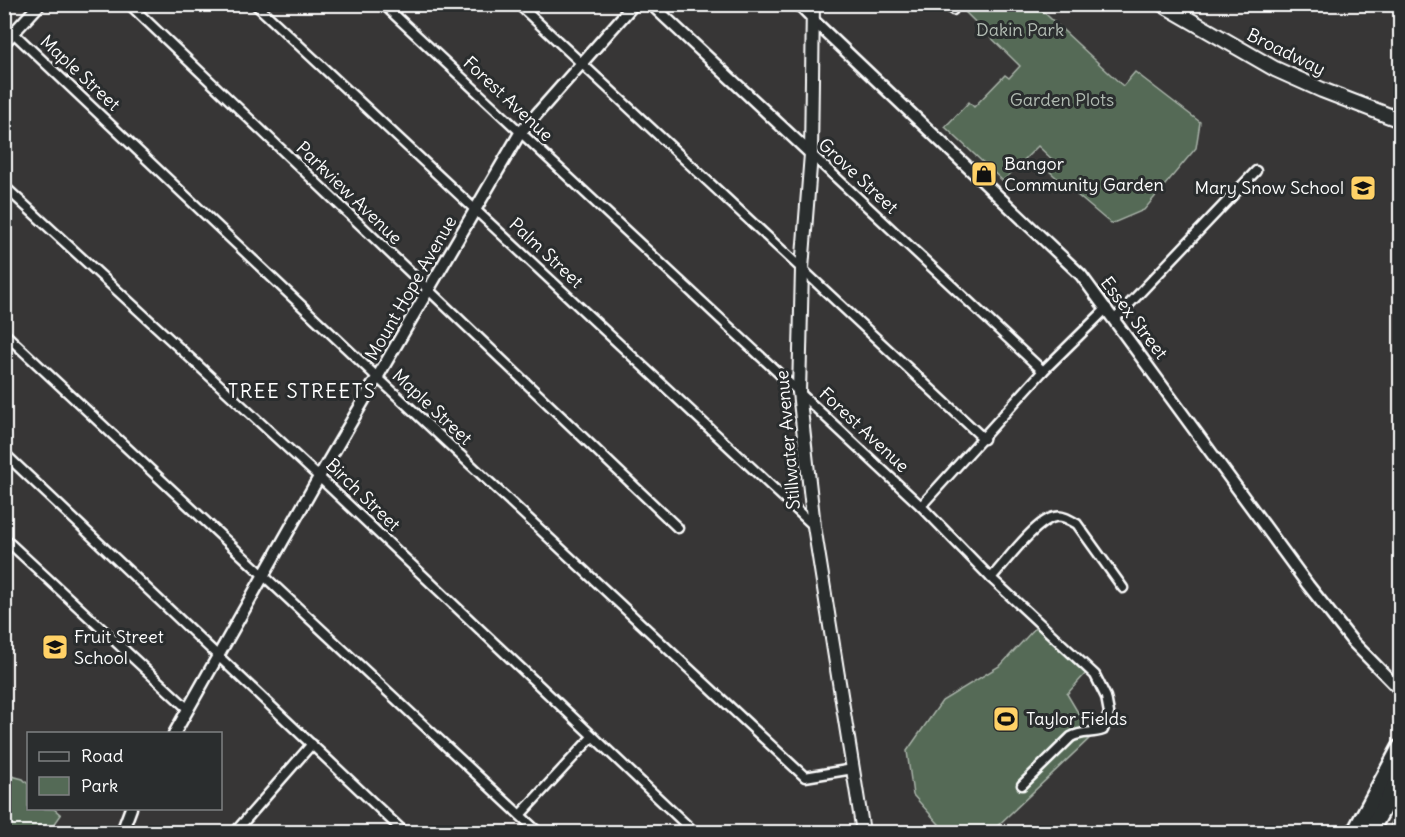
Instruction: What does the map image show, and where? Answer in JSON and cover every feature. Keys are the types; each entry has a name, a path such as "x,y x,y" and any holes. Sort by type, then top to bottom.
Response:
{"highway":[{"path":"1354,832 1401,748"},
{"path":"1370,832 1401,777"}],"main road":[{"name":"Stillwater Avenue","path":"813,4 811,154 802,269 799,392 814,526 863,832"},
{"name":"Broadway","path":"1162,4 1275,69 1322,90 1401,120"}],"street":[{"path":"4,43 40,4"},
{"name":"Parkview Avenue","path":"129,4 678,528"},
{"name":"Palm Street","path":"255,4 814,526"},
{"name":"Forest Avenue","path":"383,4 921,506 991,578 1095,675 1106,697 1109,713 1103,730 1095,733 1080,732 1071,737 1022,785"},
{"path":"518,4 984,439"},
{"name":"Mount Hope Avenue","path":"175,732 520,132 634,4"},
{"name":"Grove Street","path":"651,4 1043,371"},
{"name":"Essex Street","path":"797,4 1081,275 1308,585 1353,642 1400,690"},
{"name":"Maple Street","path":"4,24 805,777 853,769"},
{"path":"1115,319 1256,171"},
{"name":"Birch Street","path":"4,186 320,477 694,832"},
{"path":"921,506 984,439 1043,371 1107,308"},
{"path":"4,333 538,832"},
{"path":"4,453 218,654 229,668 312,744 400,831"},
{"path":"991,578 1043,522 1055,517 1066,517 1077,524 1124,588"},
{"path":"4,538 188,709"},
{"path":"520,815 592,737"},
{"path":"235,832 312,744"},
{"path":"122,832 130,810"}],"green space":[{"name":"Garden Plots","path":"957,4 1036,5 1123,86 1135,72 1200,122 1196,148 1144,210 1111,224 1050,172 1057,164 1038,146 1003,181 945,127 969,102 974,107 1005,75 1009,78 1020,66"},
{"name":"Taylor Fields","path":"1036,627 1086,673 1067,694 1092,736 991,832 946,832 913,795 907,751 942,701 1001,665"},
{"path":"4,774 23,779 27,783 27,810 55,810 61,815 49,832 5,832"},
{"path":"1400,806 1400,832 1387,832"}],"place":[{"name":"Bangor Community Garden","path":"984,174"},
{"name":"Mary Snow School","path":"1363,188"},
{"name":"Fruit Street School","path":"55,647"},
{"name":"Taylor Fields","path":"1006,719"}],"district":[{"name":"TREE STREETS","path":"302,391"}],"park label":[{"name":"Dakin Park","path":"1020,30"}]}
